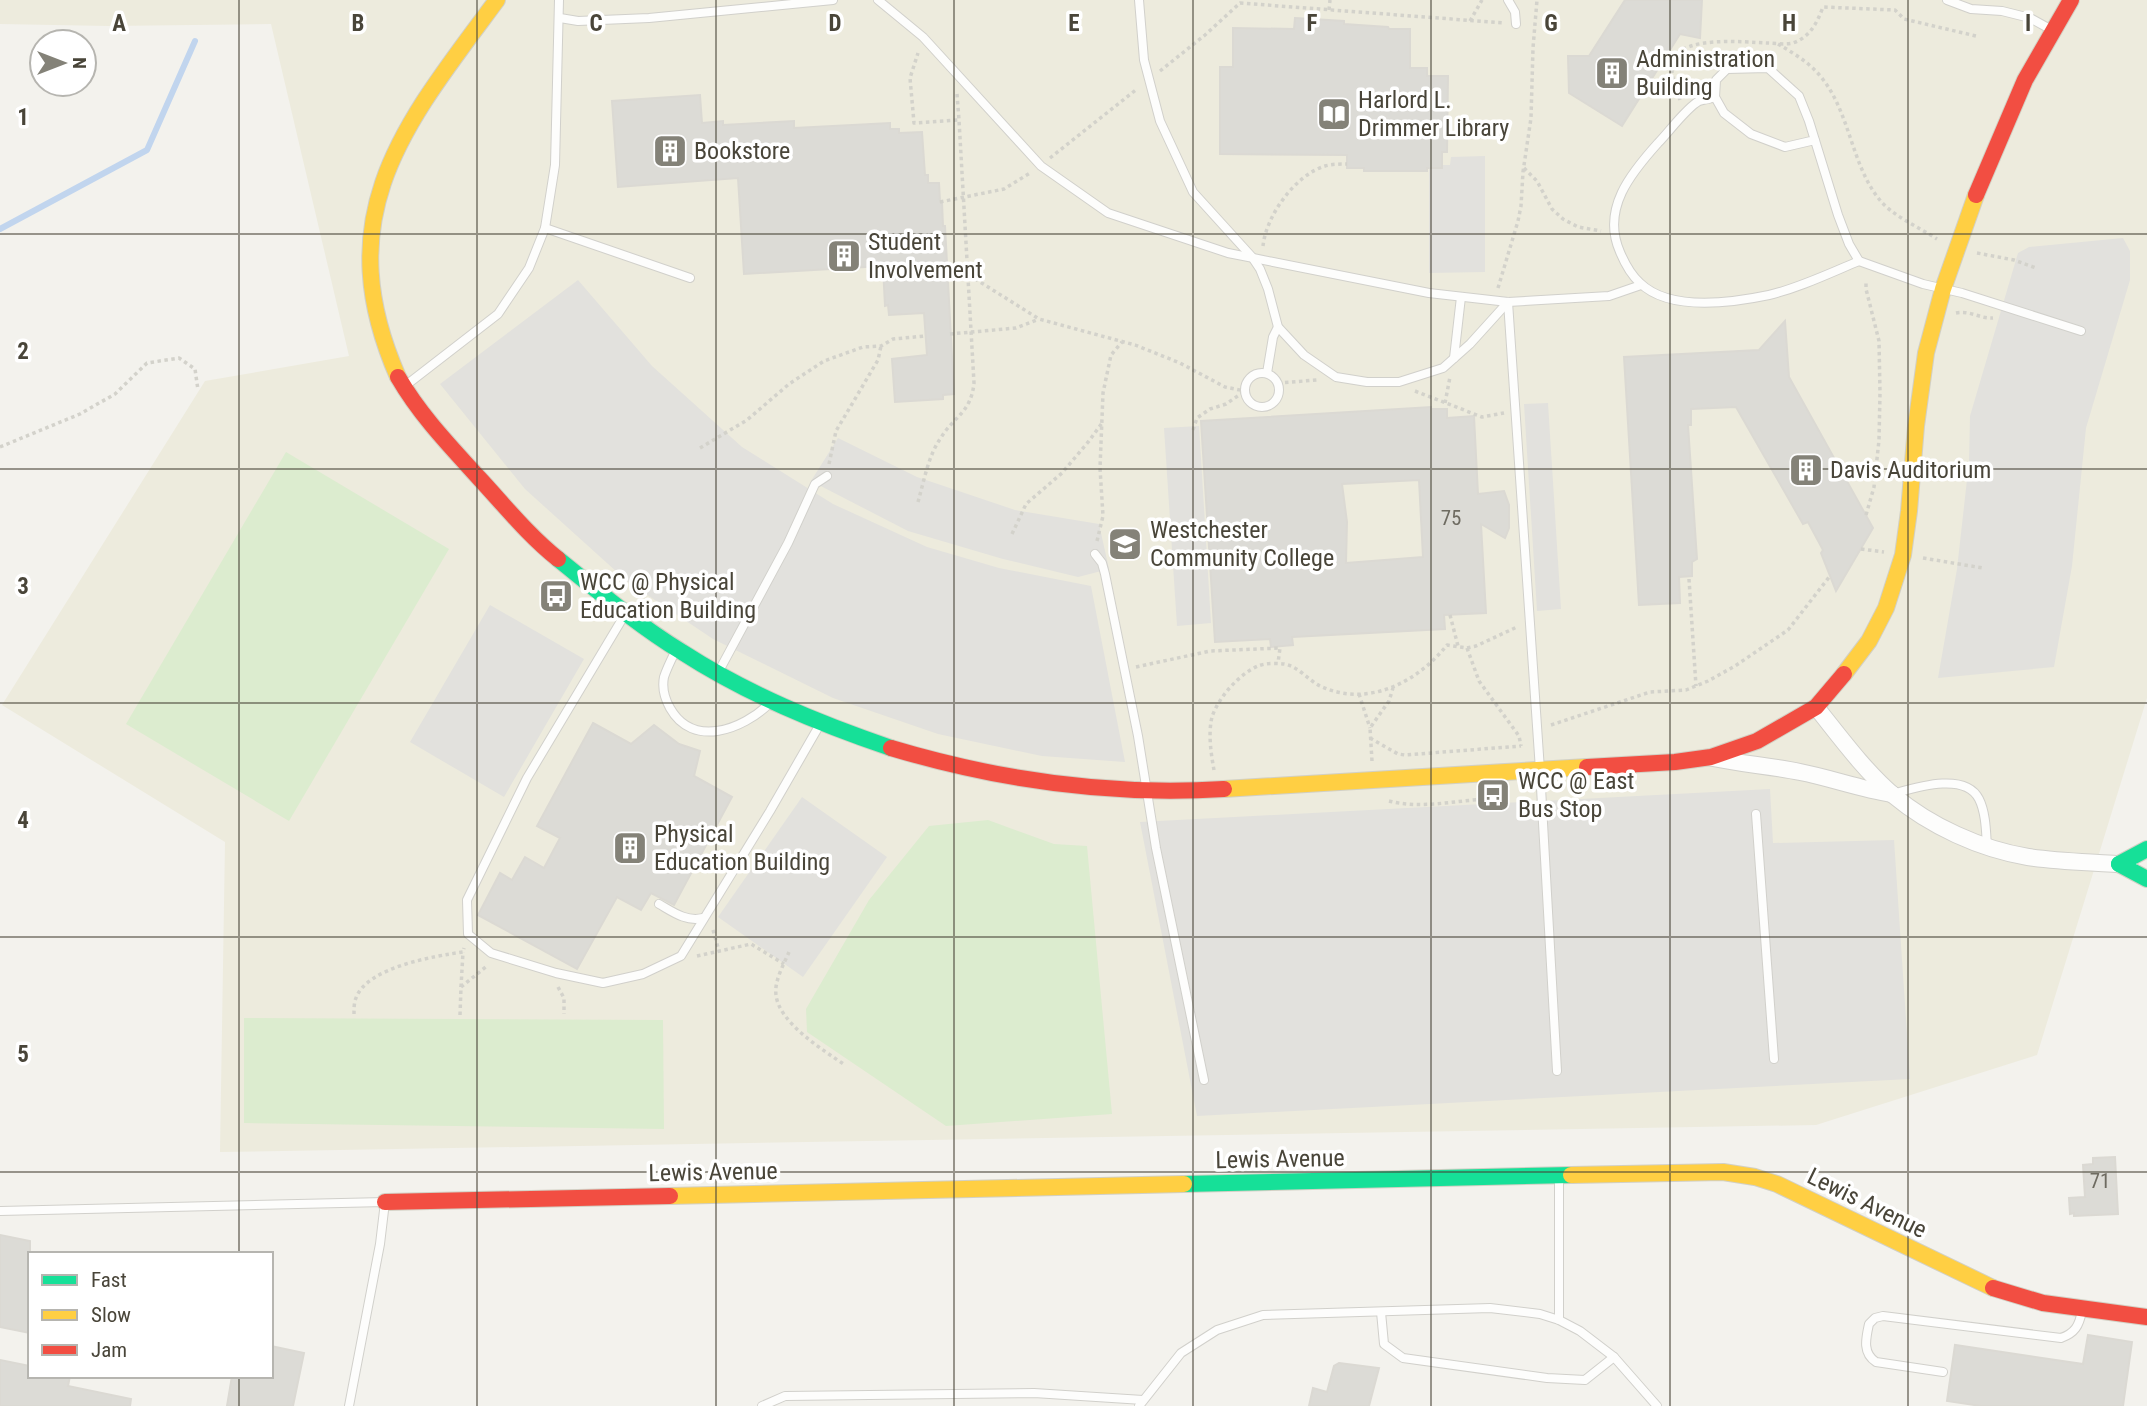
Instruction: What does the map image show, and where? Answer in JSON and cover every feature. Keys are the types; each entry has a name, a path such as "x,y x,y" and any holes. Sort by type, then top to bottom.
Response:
{"street":[{"path":"497,0 423,100 394,153 377,199 371,242 371,286 380,331 404,387 449,446 540,543 625,613 717,674 771,702 821,723 938,762 1076,786 1147,791 1216,790 1675,762 1711,757 1757,741 1816,707 1869,641 1896,581 1903,555 1909,511 1916,426 1926,353 1943,289 1968,214 2020,93 2071,0"},
{"path":"1816,707 1865,767 1892,794 1931,821 1987,847 2027,857 2147,866"},
{"path":"1711,757 1799,772 1892,794"},
{"path":"2119,864 2147,849"},
{"path":"2119,864 2147,879"},
{"name":"Lewis Avenue","path":"385,1202 1723,1172 1777,1184 2003,1292 2043,1303 2147,1317"},
{"path":"2127,1313 2147,1303"}],"lane":[{"path":"404,387 498,314 529,268 545,228 555,165 559,0"},
{"path":"560,18 578,21 649,18 833,0"},
{"path":"878,0 890,4 923,37 1041,166 1108,213 1228,253 1429,293 1508,302 1609,296 1641,285"},
{"path":"1139,0 1144,60 1160,121 1193,192 1257,258 1278,327 1304,355 1336,377 1367,382 1399,382 1443,368 1470,344 1508,302"},
{"path":"1508,0 1515,12 1516,24"},
{"path":"1947,0 1971,9 2002,11 2031,18 2053,31"},
{"path":"1815,141 1785,147 1751,134 1724,113 1715,97 1716,80 1727,69 1768,68 1799,96 1815,141 1838,215 1859,261 1923,284 1962,293 2081,331"},
{"path":"1715,97 1699,102 1683,116 1637,167 1623,187 1613,216 1616,242 1629,271 1641,285 1678,302 1723,302 1770,294 1859,261"},
{"path":"545,228 690,278"},
{"path":"1454,358 1461,296"},
{"path":"1508,302 1540,770 1557,1070"},
{"path":"1267,373 1273,337 1278,327"},
{"path":"1267,373 1278,383 1279,388 1277,399 1269,407 1263,408 1253,405 1245,391 1251,376 1267,373"},
{"path":"717,674 788,543 815,484 827,476"},
{"path":"1095,554 1102,563 1124,669 1156,848 1204,1080"},
{"path":"625,613 527,778 467,900 468,933 491,953 547,971 603,983 643,974 681,956 821,723"},
{"path":"677,649 663,680 665,696 672,711 684,724 696,730 714,732 730,729 757,715 771,702"},
{"path":"1892,794 1941,783 1965,787 1978,796 1983,812 1987,847"},
{"path":"1756,814 1774,1059"},
{"path":"659,904 681,917 695,920 703,918"},
{"path":"1559,1175 1559,1320"},
{"path":"0,1211 385,1202 380,1244 349,1406"},
{"path":"762,1406 785,1396 1034,1393 1141,1403 1181,1353 1217,1330 1263,1315 1490,1308 1517,1310 1559,1320 1580,1331 1614,1357 1657,1406"},
{"path":"1943,1372 1876,1362 1869,1358 1866,1350 1869,1324 1875,1318 1883,1317 2061,1338 2073,1334 2080,1323 2083,1308"},
{"path":"1381,1312 1384,1344 1403,1358 1547,1378 1585,1380 1614,1357"}],"path":[{"path":"1329,10 1330,0"},
{"path":"1470,21 1482,0"},
{"path":"1494,300 1518,221 1532,105 1537,0"},
{"path":"940,202 1004,189 1041,166 1205,35 1238,1 1534,24"},
{"path":"1683,105 1675,88 1672,68 1674,59 1683,50 1699,43 1791,43 1809,34 1818,22 1823,8 1895,10 1904,19 1976,36"},
{"path":"918,502 931,454 972,398 974,383 959,120 914,123 910,78 923,37"},
{"path":"1777,43 1808,63 1830,90 1868,183 1881,202 1945,244"},
{"path":"1257,258 1273,211 1296,184 1323,166 1347,164"},
{"path":"1524,168 1537,181 1552,209 1563,219 1578,227 1595,231 1606,230"},
{"path":"1967,251 2014,260 2036,268"},
{"path":"969,275 1039,319 1122,342 1180,363 1225,387 1245,391"},
{"path":"1866,281 1879,341 1880,393 1874,487 1866,515"},
{"path":"1950,317 1954,313 1962,312 1989,318 2021,312"},
{"path":"950,334 1016,328 1039,319"},
{"path":"700,448 747,420 789,384 824,361 863,347 881,346 893,339 925,336"},
{"path":"1095,554 1102,516 1100,468 1103,393 1111,355 1122,342"},
{"path":"827,476 836,431 878,360 881,346"},
{"path":"0,447 80,414 115,394 147,363 179,358 195,369 198,390"},
{"path":"1278,383 1336,377"},
{"path":"1399,382 1482,417 1516,410"},
{"path":"1193,430 1197,418 1245,391"},
{"path":"1013,534 1026,504 1062,472 1102,423"},
{"path":"1861,549 1893,554"},
{"path":"1914,557 1983,568"},
{"path":"1519,736 1650,692 1686,690 1735,666 1788,630 1830,576"},
{"path":"1689,579 1696,686"},
{"path":"1450,615 1458,646"},
{"path":"1216,779 1211,735 1212,716 1222,697 1258,666 1289,665 1315,684 1344,695 1385,691 1411,679 1434,661 1447,645 1466,648 1476,646 1530,621"},
{"path":"1124,669 1210,651 1280,648 1278,664"},
{"path":"1370,738 1398,754 1405,755 1521,748 1519,736 1479,681 1466,648"},
{"path":"1370,728 1389,701 1394,687"},
{"path":"1359,694 1370,728 1372,770"},
{"path":"703,918 711,926 719,951"},
{"path":"460,1015 463,952 468,933"},
{"path":"681,956 694,957 751,944 784,964"},
{"path":"354,1014 355,999 359,991 373,979 406,963 426,957 463,952"},
{"path":"789,952 776,995 785,1015 845,1065"},
{"path":"461,987 499,956"},
{"path":"547,971 564,998 564,1014"}],"shaded area":[{"name":"Westchester Community College","path":"0,0 2147,0 2147,698 2037,1055 1816,1125 220,1152 225,842 2,705 205,381 349,356 271,24 0,24"},
{"path":"1485,156 1485,272 1429,273 1429,165 1450,165 1451,157"},
{"path":"2123,238 2130,251 2130,280 2086,428 2072,566 2054,667 1938,678 1957,569 1969,462 1970,416 2018,253 2029,247"},
{"path":"578,280 652,366 742,447 833,504 927,547 999,568 1091,586 1125,762 1042,756 938,734 833,698 713,639 628,582 525,489 440,384"},
{"path":"1548,403 1561,609 1537,611 1524,404"},
{"path":"1199,426 1211,623 1177,626 1164,428"},
{"path":"838,438 917,477 1015,510 1099,524 1109,569 1078,577 1003,559 908,531 811,481"},
{"path":"490,605 584,659 504,797 410,742"},
{"path":"1770,789 1773,843 1894,840 1910,1079 1197,1116 1140,822"},
{"path":"802,797 887,857 803,977 718,917"}],"green space":[{"path":"286,452 449,549 289,821 126,724"},
{"path":"988,820 1054,844 1087,846 1112,1114 946,1126 807,1032 806,1009 869,900 929,826"},
{"path":"244,1018 663,1020 664,1129 244,1123"}],"building":[{"name":"Administration Building","path":"1625,0 1702,0 1700,38 1680,34 1622,126 1569,93 1568,56 1589,56"},
{"name":"Harlord L. Drimmer Library","path":"1295,18 1410,29 1410,68 1427,68 1427,76 1448,76 1447,152 1442,152 1442,168 1427,168 1427,171 1364,171 1364,168 1347,168 1347,155 1220,154 1220,67 1233,67 1233,28 1294,29"},
{"name":"Student Involvement","path":"700,95 702,123 723,121 723,125 794,121 794,128 890,123 890,129 899,129 899,133 922,132 925,175 928,175 928,183 939,183 945,226 954,394 943,395 943,399 895,402 892,359 927,355 924,313 889,315 888,305 885,306 883,266 744,274 738,178 618,187 612,101"},
{"name":"Davis Auditorium","path":"1785,321 1789,377 1873,528 1836,591 1821,553 1823,550 1808,522 1803,524 1736,407 1691,409 1691,425 1688,425 1697,559 1692,562 1692,576 1679,577 1680,603 1639,605 1624,357 1759,350"},
{"path":"1431,407 1447,409 1447,418 1474,416 1478,494 1504,491 1509,505 1509,528 1505,538 1481,524 1486,613 1444,615 1445,629 1292,637 1293,645 1271,647 1270,639 1215,642 1201,421","holes":["1419,480 1423,557 1346,563 1347,522 1342,484"]},
{"name":"Physical Education Building","path":"593,723 631,744 654,725 679,744 700,751 694,776 732,797 674,905 651,893 641,910 617,897 577,969 478,915 500,873 512,880 525,857 544,868 560,838 537,826"},
{"path":"2115,1157 2118,1214 2070,1214 2069,1198 2085,1197 2083,1165 2093,1164 2093,1158"},
{"path":"0,1235 30,1241 30,1252 28,1333 0,1327"},
{"path":"2088,1335 2132,1342 2123,1406 1981,1406 1947,1401 1955,1345 2083,1364"},
{"path":"273,1346 304,1353 293,1406 227,1406 232,1378 273,1378"},
{"path":"0,1360 28,1366 28,1378 70,1378 68,1386 131,1399 130,1406 0,1406"},
{"path":"1339,1363 1379,1368 1369,1406 1309,1406 1313,1388 1327,1392 1334,1366"}],"waterway":[{"path":"0,229 147,150 195,41"}],"traffic: fast":[{"path":"558,559 634,619 707,667 784,706 891,748"},
{"path":"2119,864 2147,849"},
{"path":"2119,864 2147,879"},
{"path":"1184,1184 1571,1175"}],"traffic: slow":[{"path":"398,377 378,319 370,267 374,219 386,175 406,132 432,89 497,0"},
{"path":"1844,674 1869,641 1886,608 1903,555 1926,353 1943,289 1976,195"},
{"path":"1224,789 1587,767"},
{"path":"1571,1175 1723,1172 1755,1177 1777,1184 1993,1288"},
{"path":"670,1196 1184,1184"}],"traffic: jam":[{"path":"1976,195 2025,80 2071,0"},
{"path":"398,377 446,442 527,530 558,559"},
{"path":"1587,767 1711,757 1757,741 1816,707 1844,674"},
{"path":"891,748 972,769 1056,783 1140,790 1224,789"},
{"path":"385,1202 670,1196"},
{"path":"1993,1288 2043,1303 2147,1317"}],"place":[{"name":"Administration Building","path":"1612,73"},
{"name":"Harlord L. Drimmer Library","path":"1334,114"},
{"name":"Bookstore","path":"670,151"},
{"name":"Student Involvement","path":"844,256"},
{"name":"Davis Auditorium","path":"1806,470"},
{"name":"Westchester Community College","path":"1125,544"},
{"name":"WCC @ Physical Education Building","path":"556,596"},
{"name":"WCC @ East Bus Stop","path":"1493,795"},
{"name":"Physical Education Building","path":"630,848"}]}
